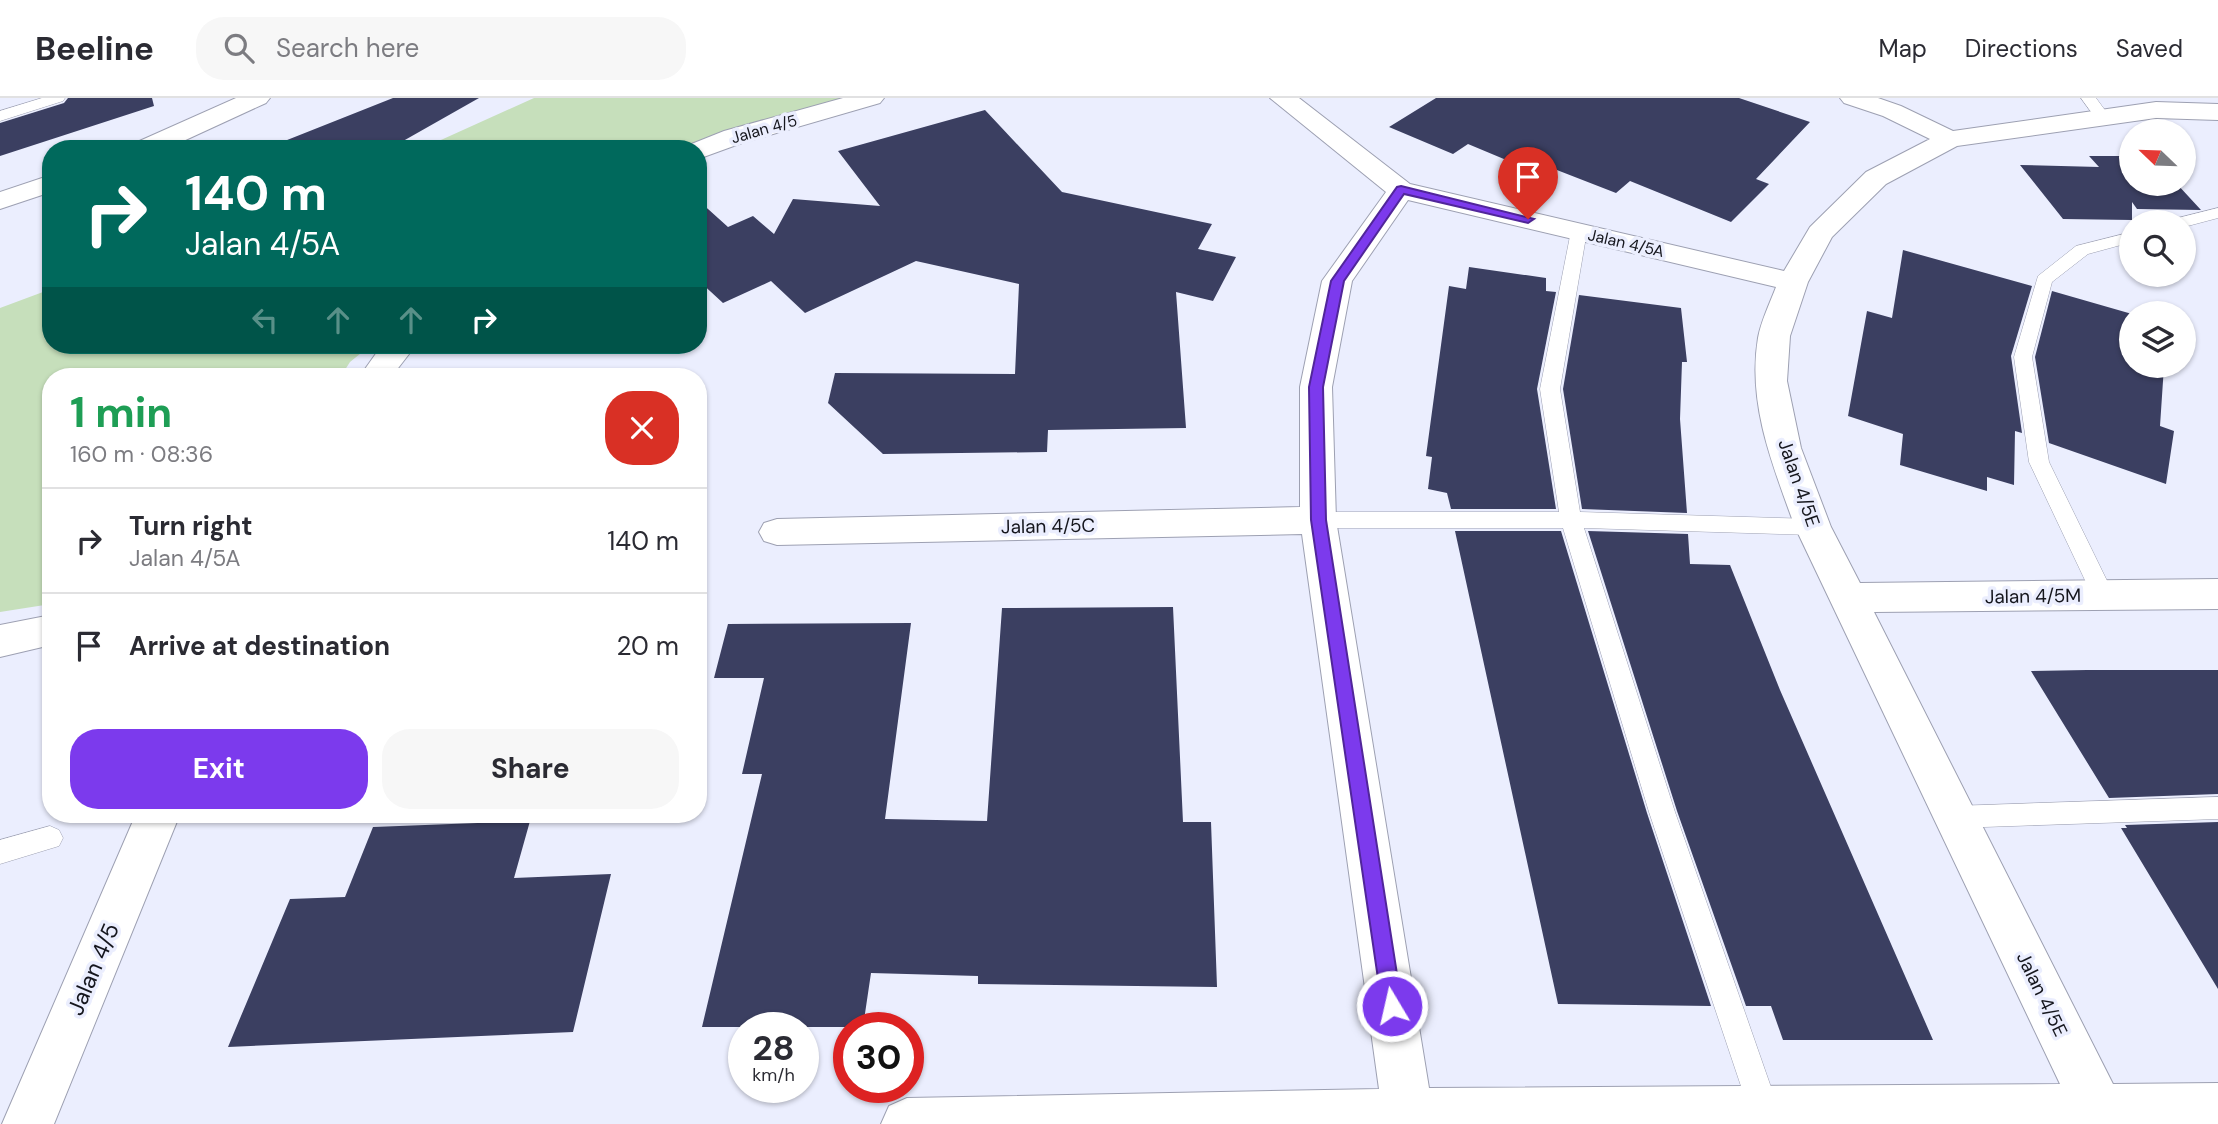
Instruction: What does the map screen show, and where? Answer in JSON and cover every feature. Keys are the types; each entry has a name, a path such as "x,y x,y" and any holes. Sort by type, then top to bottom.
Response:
{"street":[{"path":"164,140 257,98"},
{"name":"Jalan 4/5","path":"707,147 871,98"},
{"name":"Jalan 4/5A","path":"1283,98 1401,190 1793,282"},
{"path":"1853,98 1888,104 1950,139"},
{"name":"Jalan 4/5E","path":"2099,1111 1813,527 1784,448 1771,381 1774,336 1793,282 1820,233 1876,178 1950,139 2095,107 2218,112"},
{"path":"0,201 42,186"},
{"path":"1401,190 1338,281 1316,387 1318,520 1409,1114"},
{"path":"381,368 391,354"},
{"name":"Jalan 4/5C","path":"777,532 1318,520"},
{"name":"Jalan 4/5M","path":"1847,598 2218,594"},
{"path":"0,641 42,633"},
{"name":"Jalan 4/5","path":"28,1124 154,823"},
{"path":"907,1124 1409,1114 2218,1109"}],"lane":[{"path":"0,116 58,98"},
{"path":"2196,219 2218,213"},
{"path":"1579,231 1550,388 1572,520 1662,811 1765,1112"},
{"path":"2103,595 2039,462 2023,357 2044,280 2082,250 2119,240"},
{"path":"1318,520 1572,520 1813,527"},
{"path":"1955,817 2218,808"},
{"path":"0,852 50,838"}],"green space":[{"path":"534,98 878,98 707,141 441,140"},
{"path":"42,292 42,354 360,354 346,368 42,368 42,605 0,612 0,308"}],"building":[{"path":"68,98 152,98 154,106 49,140 42,140 42,142 0,156 0,123 64,103"},
{"path":"393,98 479,98 405,140 287,140"},
{"path":"1436,98 1739,98 1810,122 1756,179 1769,184 1731,222 1630,181 1616,193 1544,165 1535,172 1468,144 1453,154 1389,127"},
{"path":"985,110 1062,192 1212,224 1198,249 1236,257 1213,301 1176,292 1186,428 1048,430 1047,452 883,454 828,403 835,373 1015,374 1019,284 916,261 805,313 771,281 723,303 707,288 707,208 728,227 753,216 774,234 793,199 880,206 838,151"},
{"path":"2089,156 2119,156 2119,196 2188,196 2201,210 2137,209 2132,202 2132,210 2119,210 2119,220 2063,219 2020,165 2099,167"},
{"path":"1903,250 2032,286 2011,356 2022,433 2015,431 2014,485 1987,477 1987,491 1900,465 1903,434 1848,416 1867,311 1892,318"},
{"path":"1469,267 1546,278 1546,291 1556,292 1537,389 1556,509 1451,509 1447,493 1428,489 1432,457 1426,456 1449,286 1466,289"},
{"path":"2052,291 2119,310 2119,378 2163,378 2160,426 2174,431 2166,484 2049,443 2035,357"},
{"path":"1579,295 1681,308 1687,362 1682,362 1680,419 1687,513 1582,509 1563,389"},
{"path":"1455,531 1561,531 1647,813 1711,1006 1558,1004"},
{"path":"1588,531 1688,534 1690,564 1730,565 1780,690 1933,1040 1783,1040 1771,1006 1746,1006 1677,811"},
{"path":"1173,607 1183,822 1211,822 1217,987 978,984 978,976 871,973 865,1012 833,1012 833,1027 819,1027 819,1012 728,1012 728,1027 702,1027 762,774 742,774 764,678 714,678 728,624 911,623 885,819 987,821 1002,608"},
{"path":"2218,670 2218,794 2109,798 2031,671"},
{"path":"2218,822 2218,989 2121,828 2127,828 2125,825"},
{"path":"529,823 514,878 611,874 573,1032 228,1047 290,899 345,897 373,827"}],"route":[{"path":"1392,1006 1318,520 1316,387 1338,281 1401,190 1528,219"}]}
